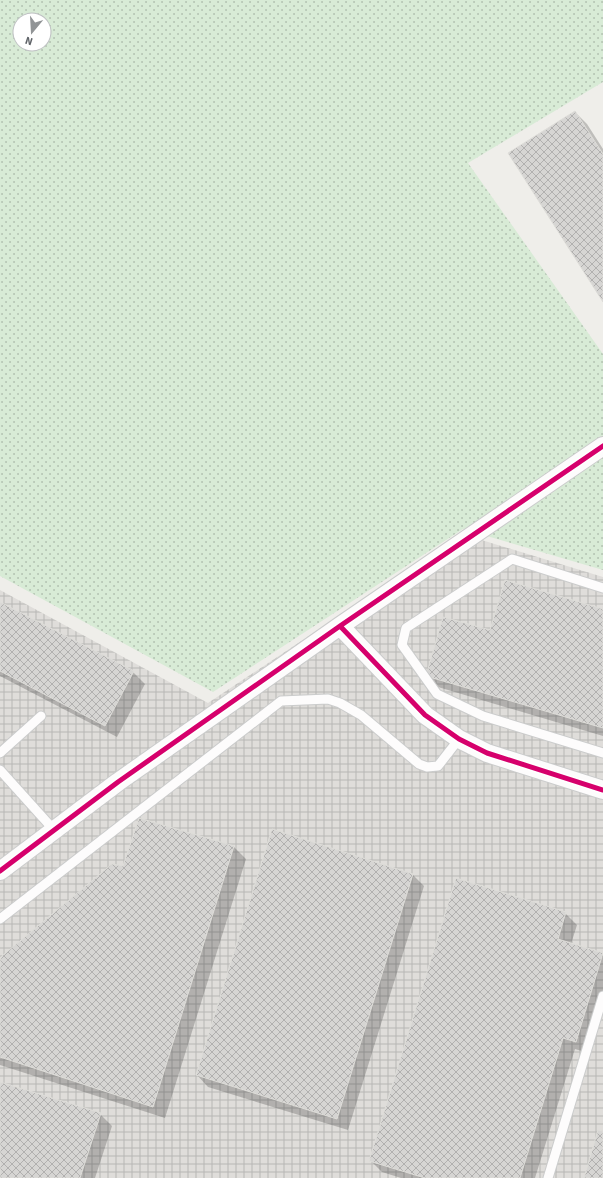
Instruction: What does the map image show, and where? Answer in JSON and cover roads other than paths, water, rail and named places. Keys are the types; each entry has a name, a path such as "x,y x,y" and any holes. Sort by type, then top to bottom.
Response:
{"street":[{"path":"0,871 118,782 340,626 603,446"},
{"path":"340,626 425,715 459,739 487,753 603,790"}],"lane":[{"path":"603,588 512,559 406,628 402,645 437,694 483,716 603,753"},
{"path":"0,919 281,701 328,699 340,703 361,715 419,764 427,767 438,766 459,739"},
{"path":"0,753 41,716"},
{"path":"0,770 54,830"},
{"path":"548,1178 603,996"}]}
